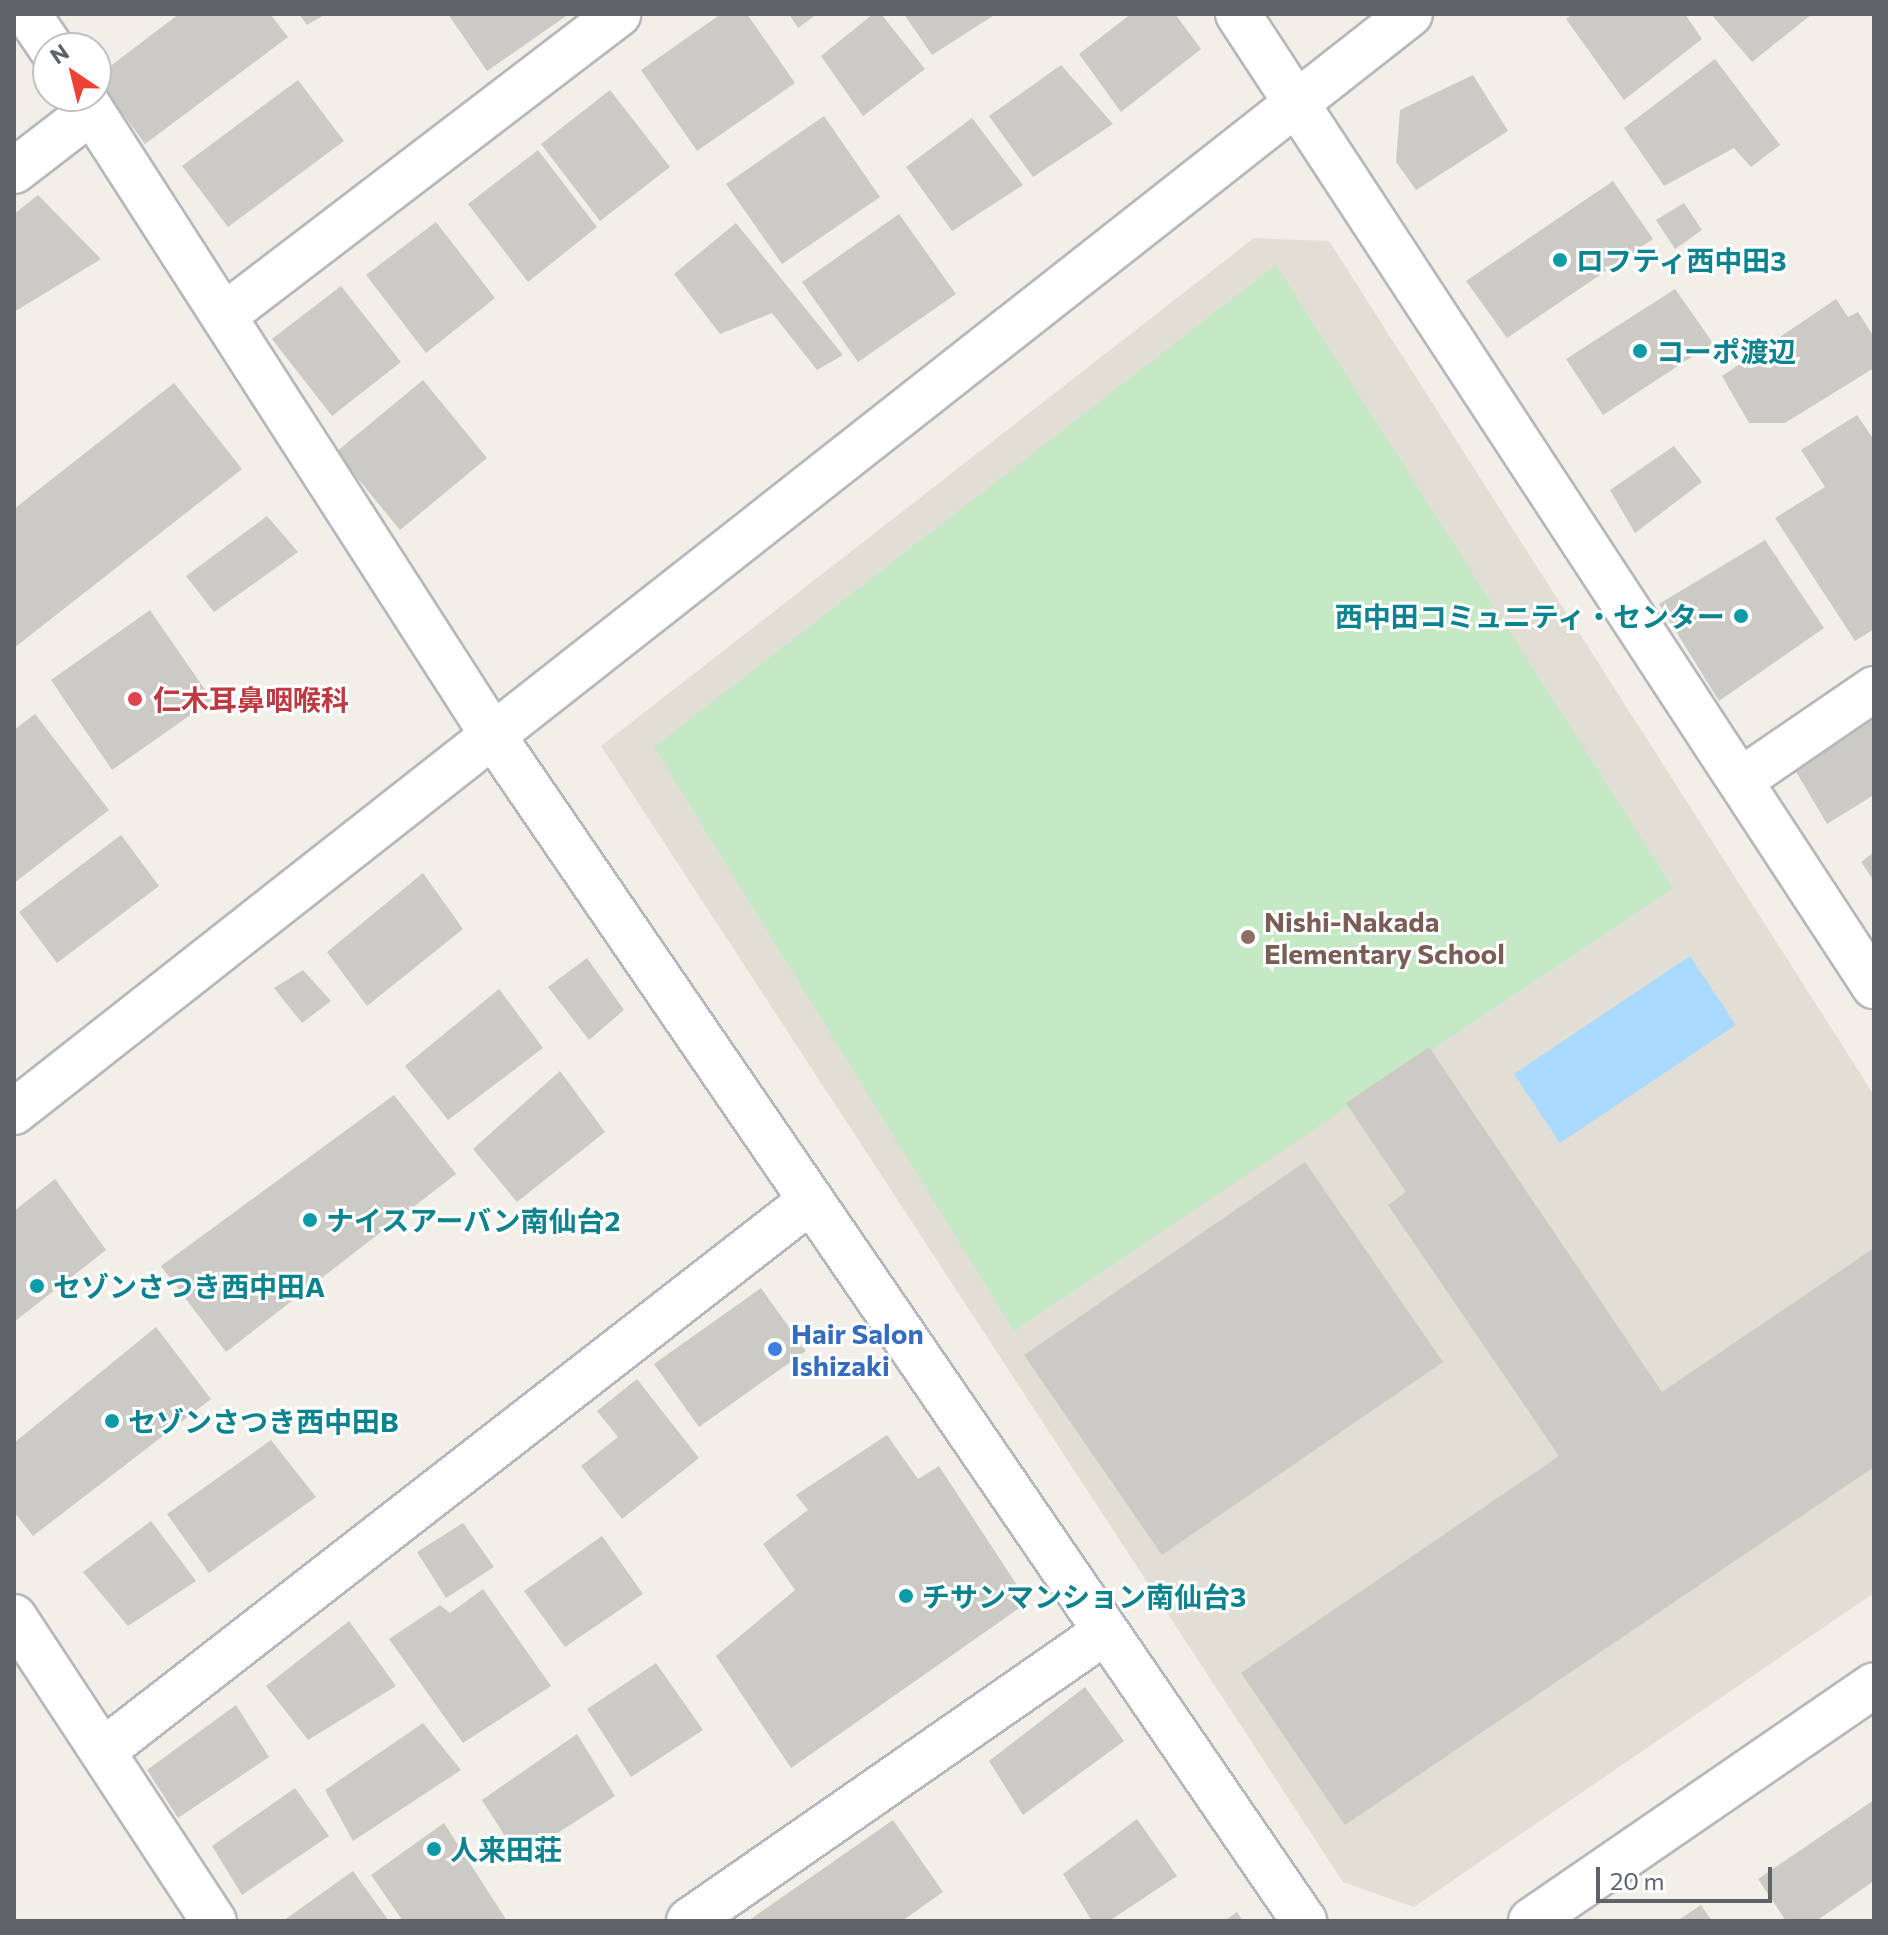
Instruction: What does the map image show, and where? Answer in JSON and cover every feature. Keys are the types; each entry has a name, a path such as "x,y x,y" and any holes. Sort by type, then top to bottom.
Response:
{"street":[{"path":"28,14 40,32"},
{"path":"226,314 618,14"},
{"path":"1238,14 1874,986"},
{"path":"14,1112 1410,14"},
{"path":"14,171 77,112"},
{"path":"93,112 226,314 494,737 809,1202 1304,1921"},
{"path":"1741,780 1874,689"},
{"path":"103,1751 809,1202"},
{"path":"14,1617 214,1921"},
{"path":"689,1921 1105,1632"},
{"path":"1531,1921 1874,1685"}],"shaded area":[{"name":"Nishi-Nakada Elementary School","path":"1254,238 1329,241 1874,1095 1874,1593 1414,1907 1343,1882 601,746"}],"green space":[{"path":"1276,265 1673,888 1014,1331 654,747"}],"water":[{"path":"1690,956 1736,1025 1560,1143 1514,1074"}],"building":[{"path":"179,14 270,14 288,37 145,144 112,99 112,65"},
{"path":"299,14 326,14 307,25"},
{"path":"448,14 569,14 487,71"},
{"path":"721,14 747,14 795,83 697,151 641,70"},
{"path":"789,14 817,14 798,28"},
{"path":"873,14 881,14 925,69 863,116 821,56"},
{"path":"904,14 996,14 932,55"},
{"path":"1131,14 1175,14 1201,49 1121,112 1079,54"},
{"path":"1573,14 1685,14 1702,39 1624,100 1566,19"},
{"path":"1711,14 1812,14 1752,62"},
{"path":"1715,59 1780,145 1751,167 1734,148 1664,186 1624,128"},
{"path":"1061,65 1113,124 1033,177 989,116"},
{"path":"1473,75 1508,131 1416,190 1396,162 1400,110"},
{"path":"298,80 344,141 228,227 182,166"},
{"path":"610,90 670,167 600,221 541,144"},
{"path":"824,116 880,197 782,264 726,184"},
{"path":"972,118 1023,185 952,231 906,167"},
{"path":"538,150 597,227 528,282 468,204"},
{"name":"ロフティ西中田3","path":"1613,181 1653,239 1507,338 1466,281"},
{"path":"38,195 101,259 14,312 14,214"},
{"path":"1684,203 1702,230 1675,249 1656,220"},
{"path":"899,214 956,294 858,362 802,282"},
{"path":"436,222 495,298 426,353 366,275"},
{"path":"736,223 843,355 817,370 772,313 720,334 674,274"},
{"path":"341,286 401,362 332,416 272,339"},
{"name":"コーポ渡辺","path":"1675,289 1713,343 1603,415 1566,359"},
{"path":"1836,299 1848,317 1858,312 1874,337 1874,368 1785,423 1749,423 1722,376"},
{"path":"423,380 487,458 400,530 336,452"},
{"path":"174,383 242,469 14,648 14,509"},
{"path":"1857,415 1874,440 1874,629 1855,641 1775,518 1825,487 1801,450"},
{"path":"1674,446 1702,482 1635,533 1610,490"},
{"path":"267,516 298,552 214,612 186,576"},
{"name":"西中田コミュニティ・センター","path":"1765,540 1824,628 1719,701 1659,604"},
{"path":"150,610 212,700 112,770 51,680"},
{"path":"35,714 109,810 14,883 14,730"},
{"path":"1874,717 1874,795 1827,824 1795,770"},
{"path":"121,835 159,886 57,963 19,912"},
{"path":"1874,852 1874,881 1861,862"},
{"path":"423,873 463,929 367,1006 327,952"},
{"path":"587,958 624,1010 589,1040 548,987"},
{"path":"303,970 331,1001 302,1023 274,988"},
{"path":"499,989 543,1048 448,1120 405,1066"},
{"path":"1429,1047 1662,1392 1874,1248 1874,1467 1345,1825 1241,1673 1559,1456 1388,1205 1406,1192 1346,1103"},
{"path":"560,1071 605,1132 517,1202 473,1149"},
{"name":"ナイスアーバン南仙台2","path":"394,1095 456,1174 226,1352 161,1266"},
{"path":"1305,1162 1443,1362 1162,1555 1024,1355"},
{"name":"セゾンさつき西中田A","path":"55,1179 106,1250 14,1322 14,1211"},
{"path":"761,1288 806,1351 699,1427 654,1364"},
{"name":"セゾンさつき西中田B","path":"156,1327 211,1399 33,1536 14,1512 14,1443"},
{"path":"637,1379 699,1458 622,1519 581,1466 618,1437 597,1411"},
{"name":"チサンマンション南仙台3","path":"887,1435 918,1479 939,1466 1028,1602 791,1768 716,1656 795,1590 763,1544 808,1510 796,1495"},
{"path":"271,1440 316,1497 209,1573 167,1514"},
{"path":"151,1521 196,1581 128,1626 83,1572"},
{"path":"463,1523 494,1567 446,1598 417,1552"},
{"path":"602,1536 643,1594 565,1647 524,1591"},
{"path":"483,1589 551,1686 463,1743 389,1639 440,1605 450,1613"},
{"path":"349,1621 396,1686 308,1740 266,1686"},
{"path":"656,1663 703,1730 631,1777 587,1709"},
{"path":"1085,1687 1124,1741 1023,1815 989,1761"},
{"path":"236,1705 269,1757 178,1818 147,1770"},
{"path":"423,1723 461,1770 353,1841 325,1790"},
{"path":"577,1734 615,1796 519,1858 482,1800"},
{"path":"295,1788 329,1836 242,1895 212,1846"},
{"path":"1874,1800 1874,1881 1816,1921 1786,1921 1758,1879"},
{"path":"1137,1819 1177,1876 1109,1921 1092,1921 1063,1874"},
{"path":"893,1820 943,1892 902,1921 748,1921"},
{"name":"人来田荘","path":"444,1823 507,1921 403,1921 371,1875"},
{"path":"353,1871 389,1921 283,1921"},
{"path":"1701,1905 1712,1921 1677,1921"},
{"path":"1237,1912 1243,1921 1224,1921"}],"place":[{"name":"ロフティ西中田3","path":"1560,260"},
{"name":"コーポ渡辺","path":"1640,351"},
{"name":"西中田コミュニティ・センター","path":"1741,616"},
{"name":"仁木耳鼻咽喉科","path":"135,699"},
{"name":"Nishi-Nakada Elementary School","path":"1248,937"},
{"name":"ナイスアーバン南仙台2","path":"310,1220"},
{"name":"セゾンさつき西中田A","path":"37,1286"},
{"name":"Hair Salon Ishizaki","path":"775,1349"},
{"name":"セゾンさつき西中田B","path":"112,1421"},
{"name":"チサンマンション南仙台3","path":"906,1596"},
{"name":"人来田荘","path":"434,1849"}]}
